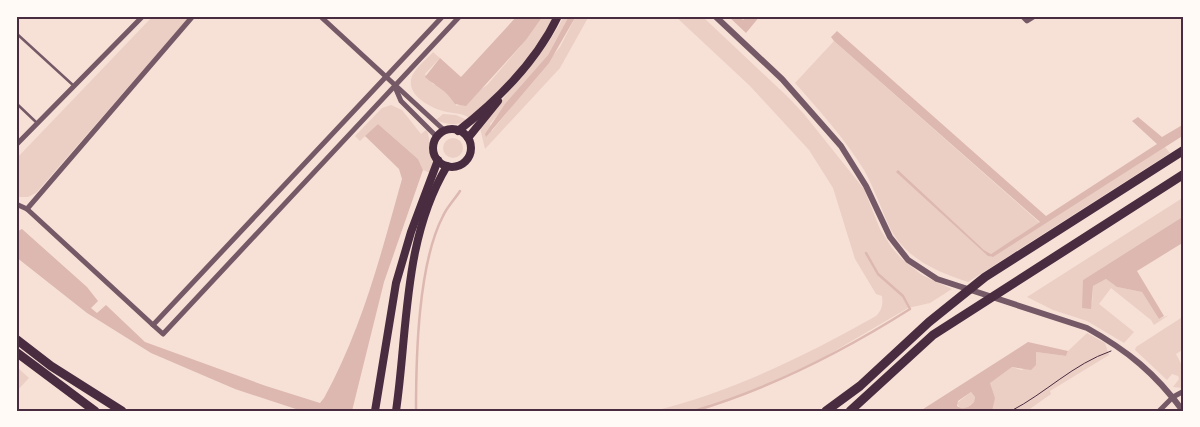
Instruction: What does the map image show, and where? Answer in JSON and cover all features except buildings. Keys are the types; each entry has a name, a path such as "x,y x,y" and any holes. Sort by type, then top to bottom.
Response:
{"main road":[{"path":"458,130 468,138 471,148 467,160 457,166 447,166 438,160 434,149 437,137 445,131 458,130 510,84 538,51 558,16"},
{"path":"468,138 505,93 510,84"},
{"path":"826,411 860,386 929,322 985,277 1184,150"},
{"path":"375,411 397,277 411,232 438,160"},
{"path":"396,411 413,259 422,223 447,166"},
{"path":"850,411 933,335 1184,174"},
{"path":"16,339 71,379 122,411"},
{"path":"16,352 95,411"}],"street":[{"path":"16,145 143,16"},
{"path":"27,209 193,16"},
{"path":"320,16 385,78 395,87 406,93 445,131"},
{"path":"153,326 442,16"},
{"path":"16,204 27,209 163,334 460,16"},
{"path":"715,16 782,79 821,121 856,168 890,237 908,260 937,278 1087,328 1121,348 1148,370 1183,411"},
{"path":"1022,16 1027,21 1035,16"},
{"path":"395,87 401,100 437,137"},
{"path":"1159,411 1184,391"}],"lane":[{"path":"16,33 74,86"},
{"path":"16,103 37,123"}],"path":[{"path":"1011,411 1030,401 1053,383 1092,358 1121,348"}],"shaded area":[{"path":"153,16 190,16 36,193 28,197 16,197 16,159"},
{"path":"517,16 543,16 526,40 466,106 455,104 444,91 425,77 440,58 461,77"},
{"path":"543,16 553,16 537,45 517,72 469,118 431,106 415,94 411,83 412,76 433,52 440,58 425,74 433,84 442,87 457,106 487,85 526,40"},
{"path":"564,16 569,16 548,55 490,124 492,131 560,47 576,16 589,16 560,68 485,149 480,128 535,60"},
{"path":"569,16 576,16 549,63 486,137 485,134 505,104 548,55"},
{"path":"675,16 702,16 788,97 804,114 864,189 880,229 892,248 922,275 952,289 930,303 908,308 821,359 742,396 699,411 653,411 711,394 795,359 876,316 881,309 882,296 876,294 855,259 833,188 809,150 750,86"},
{"path":"728,16 739,16 743,20 747,16 760,16 746,33"},
{"path":"837,31 1046,216 1157,144 1132,121 1138,117 1162,137 1184,124 1184,135 993,257 988,256 896,172 898,170 984,250 991,254 1040,222 834,41 831,37"},
{"path":"834,41 1040,223 991,254 984,250 897,170 991,257 1165,147 1170,153 968,282 933,268 903,247 889,226 864,170 831,125 795,83"},
{"path":"391,105 402,110 421,134 426,130 428,133 433,162 430,173 423,170 418,159 378,124 360,141 355,136 382,108"},
{"path":"443,114 456,115 467,120 452,124 436,120"},
{"path":"378,124 418,159 423,170 384,282 352,411 302,411 235,389 151,353 87,313 16,257 16,232 22,229 87,287 98,301 91,308 97,313 106,305 145,342 266,386 320,403 337,372 360,318 402,179 399,169 365,136"},
{"path":"453,138 460,141 463,148 460,155 453,158 446,155 443,148 446,141"},
{"path":"1184,197 1184,216 1083,280 1092,304 1093,286 1106,279 1117,287 1142,292 1159,319 1169,315 1154,325 1151,320 1111,288 1099,304 1134,332 1124,343 1087,321 1053,310 1027,297"},
{"path":"1184,216 1184,242 1137,271 1164,316 1159,319 1142,292 1117,287 1106,279 1093,286 1091,309 1082,308 1083,280"},
{"path":"1184,316 1184,349 1176,354 1184,375 1182,388 1173,387 1179,379 1178,376 1172,374 1167,380 1135,350 1136,347"},
{"path":"1087,333 1105,343 1109,355 1050,391 1051,394 1027,411 992,411 989,383 1012,367 1021,370 1036,365 1036,352 1066,356 1068,351"},
{"path":"1028,342 1068,351 1066,356 1036,352 1036,365 1031,370 1012,367 990,383 995,398 992,411 920,411","holes":["971,392 975,397 974,402 968,407 961,408 957,406 958,401"]},
{"path":"16,366 29,378 16,392"},
{"path":"971,392 975,397 974,402 965,409 960,409 957,403"}],"waterway":[{"path":"416,411 418,338 423,284 435,236 443,216 460,191"},
{"path":"694,411 723,402 806,368 859,340 910,309 903,296 878,274 866,253"}]}
